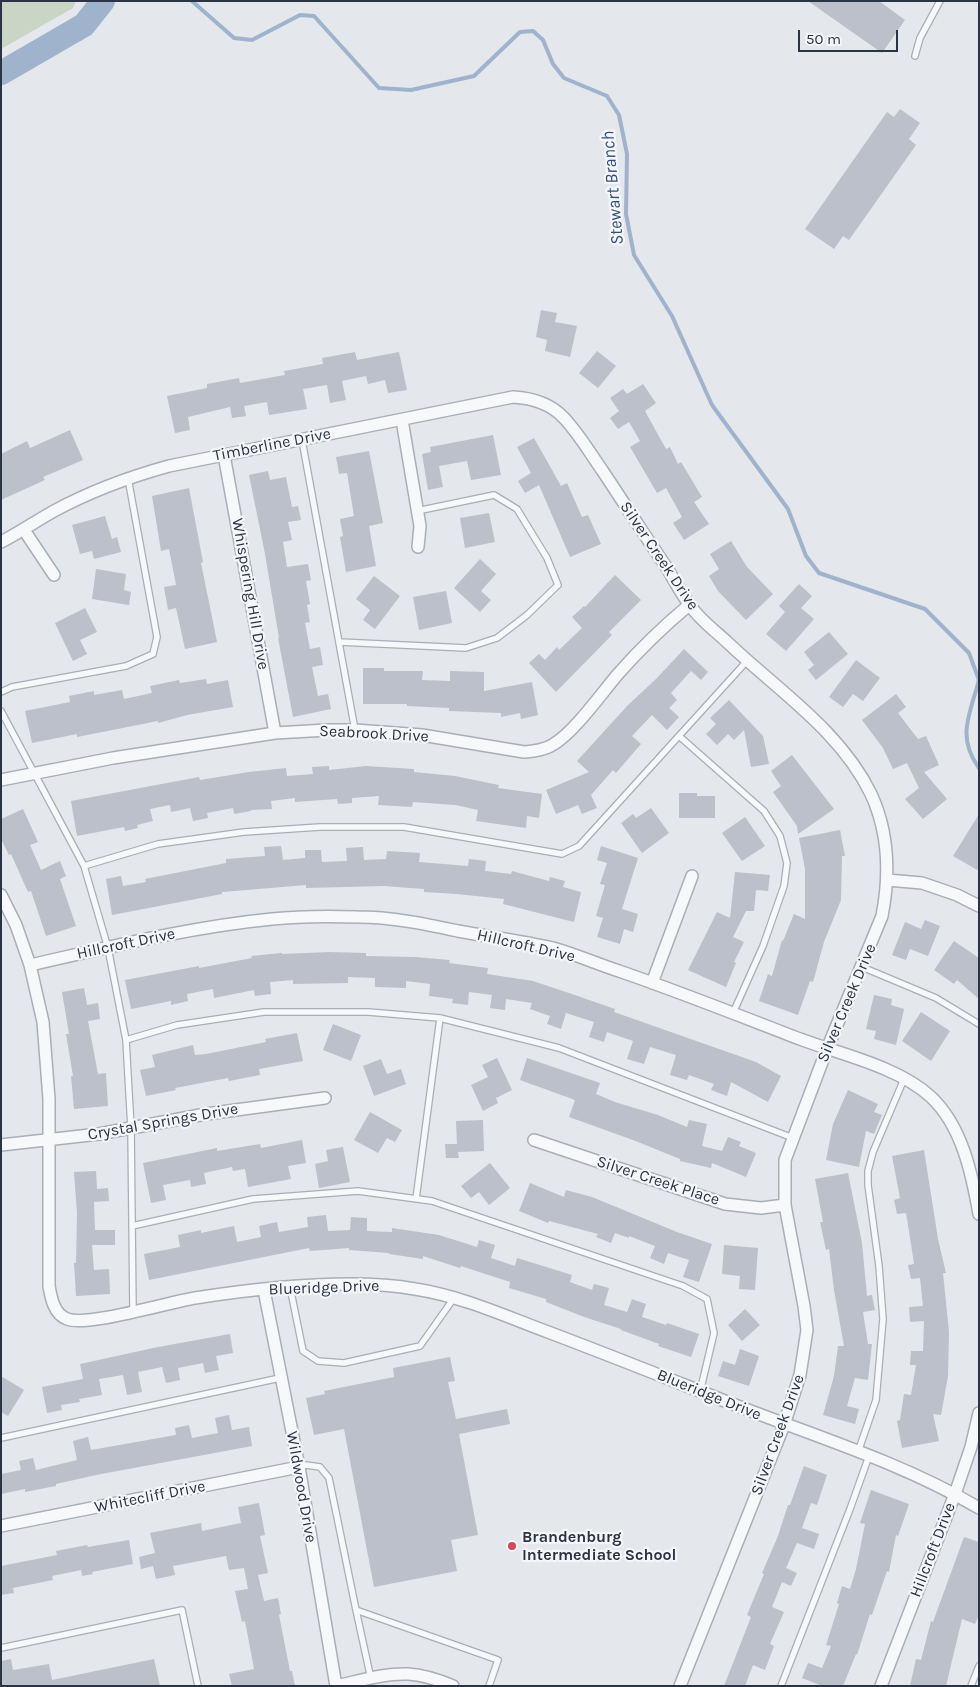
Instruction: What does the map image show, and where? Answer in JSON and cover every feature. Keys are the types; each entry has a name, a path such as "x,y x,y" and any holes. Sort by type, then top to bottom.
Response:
{"street":[{"name":"Timberline Drive","path":"1,542 75,501 128,478 169,466 513,397 529,398 555,410"},
{"name":"Silver Creek Drive","path":"555,410 564,418 588,450 689,605 747,661 814,720 834,741 855,768 871,795 880,818 888,861 882,916 827,1049 785,1160 785,1205 807,1330 800,1375 784,1425 680,1686"},
{"path":"402,420 420,526 418,547"},
{"name":"Whispering Hill Drive","path":"224,455 275,733"},
{"path":"24,530 54,575"},
{"name":"Seabrook Drive","path":"1,780 113,758 275,733 355,730 422,735 524,752 540,750 552,745 565,736 620,672 666,625 689,605"},
{"path":"652,982 692,876"},
{"path":"887,880 922,883 957,895 979,906"},
{"name":"Blueridge Drive","path":"1,895 16,925 30,965 44,1022 49,1099 49,1286 55,1309 68,1319 95,1319 195,1298 290,1287 329,1284 379,1284 415,1289 454,1298 642,1367 784,1425 900,1467 979,1508"},
{"name":"Hillcroft Drive","path":"30,965 182,932 256,921 310,917 361,916 394,919 554,949 652,982 827,1049 889,1070 904,1079 931,1097 948,1119 961,1144 970,1171 979,1214"},
{"name":"Crystal Springs Drive","path":"1,1145 131,1128 233,1110 325,1098"},
{"name":"Silver Creek Place","path":"534,1140 726,1204 761,1208 785,1205"},
{"name":"Wildwood Drive","path":"264,1290 299,1467 336,1686"},
{"name":"Hillcroft Drive","path":"881,1686 971,1447 979,1413"},
{"name":"Whitecliff Drive","path":"1,1526 299,1467"},
{"path":"336,1686 408,1674 426,1677 453,1686"}],"lane":[{"path":"915,56 920,38 940,1"},
{"path":"302,440 355,730"},
{"path":"1,692 12,687 126,666 153,654 157,636 128,478"},
{"path":"339,642 466,648 497,638 527,615 558,585 547,558 517,509 494,495 417,511"},
{"path":"84,866 158,844 244,832 320,827 404,827 562,854 579,846 747,661"},
{"path":"1,711 84,866 108,948 126,1040 131,1128 134,1311"},
{"path":"679,736 764,811 780,836 787,863 784,886 763,946 733,1013"},
{"path":"862,967 936,998 979,1024"},
{"path":"126,1040 177,1025 264,1012 368,1012 440,1018 559,1048 793,1138"},
{"path":"416,1199 440,1018"},
{"path":"858,1452 876,1400 883,1320 868,1171 873,1152 904,1079"},
{"path":"132,1226 253,1199 358,1191 432,1200 683,1286 707,1299 714,1332 700,1392"},
{"path":"290,1287 304,1351 318,1361 344,1363 420,1346 454,1298"},
{"path":"1,1438 280,1378"},
{"path":"781,1686 869,1456"},
{"path":"299,1467 313,1465 320,1467 329,1478 371,1679"},
{"path":"1,1648 182,1610 198,1686"},
{"path":"356,1610 498,1660 489,1686"},
{"path":"971,1686 979,1666"}],"green space":[{"path":"1,1 76,1 73,8 1,49"}],"building":[{"path":"808,1 879,1 905,20 882,53"},
{"path":"900,109 920,123 909,139 916,145 849,240 843,236 834,249 805,229 887,112 894,117"},
{"path":"541,310 557,313 555,322 577,326 570,357 545,351 547,340 536,337"},
{"path":"597,351 616,366 598,388 579,373"},
{"path":"355,352 357,360 399,352 407,390 388,393 385,380 368,384 366,376 342,381 346,400 330,403 327,385 303,389 307,409 269,415 267,402 244,406 246,416 232,418 230,407 188,417 190,430 175,433 167,396 207,388 207,384 239,378 240,383 285,375 284,371 323,364 322,358"},
{"path":"643,384 656,403 645,411 666,449 670,447 678,464 681,462 702,497 694,502 709,524 684,540 673,523 682,517 666,488 657,493 630,447 640,441 629,422 618,429 610,418 619,411 610,398 623,389 627,394"},
{"path":"70,430 83,460 43,477 45,480 1,500 1,454 27,441 30,448"},
{"path":"493,435 501,475 471,480 467,461 439,466 443,487 428,490 422,454 431,452 430,447"},
{"path":"534,438 561,486 567,483 582,517 588,515 601,544 570,557 539,485 525,493 518,481 531,473 517,447"},
{"path":"369,451 383,523 369,526 376,566 346,572 340,537 343,536 340,519 354,516 347,473 339,474 336,457"},
{"path":"268,471 270,480 286,477 292,507 298,506 301,520 288,522 292,540 283,542 287,567 308,564 311,580 306,581 310,604 307,605 310,622 305,623 310,649 320,647 323,665 312,667 318,696 328,694 331,709 293,717 265,554 249,475"},
{"path":"189,488 203,562 201,563 217,642 185,649 176,608 168,610 164,587 176,585 169,549 161,551 152,496"},
{"path":"489,513 495,542 465,548 460,518"},
{"path":"105,516 112,539 117,537 121,552 94,559 92,551 80,554 72,525"},
{"path":"731,541 747,567 773,594 746,620 718,591 709,576 719,569 710,554"},
{"path":"480,559 496,574 481,591 491,600 480,612 454,588"},
{"path":"96,569 126,574 124,590 131,592 129,605 92,599"},
{"path":"615,575 641,600 609,632 612,635 556,692 529,663 539,654 545,660 557,647 559,650 582,628 572,617 585,607"},
{"path":"374,576 400,596 375,629 363,620 370,610 356,599"},
{"path":"799,584 812,596 801,608 814,619 786,651 766,634 785,612 779,606"},
{"path":"446,591 452,623 419,630 413,597"},
{"path":"85,608 97,632 80,640 87,654 73,661 55,623"},
{"path":"829,632 848,654 816,680 808,670 814,665 804,652"},
{"path":"684,649 708,672 701,680 691,671 671,693 677,700 669,708 679,717 667,730 652,715 632,736 641,744 616,773 613,770 591,795 597,808 582,814 578,805 556,814 546,790 589,772 577,761 628,705"},
{"path":"856,660 880,678 863,701 853,694 843,707 829,697"},
{"path":"363,668 384,668 384,671 423,671 422,680 450,681 450,671 484,672 484,691 532,682 538,715 521,719 520,713 501,717 501,713 449,711 449,708 407,706 407,704 363,704"},
{"path":"206,679 207,684 228,680 233,707 187,715 158,723 158,721 77,737 77,734 32,743 25,711 70,702 69,696 94,691 94,695 122,690 124,699 152,693 150,686 179,680 180,683"},
{"path":"896,694 906,707 898,713 918,739 926,736 939,765 924,772 947,799 923,819 905,799 919,788 907,763 893,769 883,748 862,720"},
{"path":"729,700 763,736 769,764 751,767 744,730 734,740 728,734 717,745 706,734 716,724 710,718"},
{"path":"792,755 834,809 798,834 797,826 773,792 781,786 771,771"},
{"path":"329,766 329,770 366,766 414,769 414,772 455,776 499,785 498,788 542,794 539,818 527,816 526,828 476,821 478,810 455,805 413,802 412,807 378,805 379,796 352,798 352,803 338,804 337,799 295,802 295,798 271,801 272,809 251,810 234,814 233,808 207,813 208,818 193,821 190,808 171,812 170,805 150,809 153,821 137,825 138,828 125,831 124,827 77,836 71,801 199,777 200,780 286,768 287,776 313,774 312,767"},
{"path":"679,793 715,796 715,818 679,818"},
{"path":"651,808 669,833 642,853 621,823 633,814 636,818"},
{"path":"23,809 38,842 30,845 41,870 60,861 66,876 60,879 76,926 46,936 31,891 28,892 11,854 9,855 1,839 1,819"},
{"path":"979,814 979,871 953,856"},
{"path":"745,817 765,846 742,861 722,833"},
{"path":"840,830 845,856 842,856 841,900 824,942 813,982 810,981 798,1015 759,1001 768,974 772,976 782,940 794,914 805,919 805,869 799,838"},
{"path":"281,846 283,860 305,858 305,850 321,850 322,862 347,861 346,848 363,847 364,860 386,859 387,851 420,853 419,862 468,866 469,859 486,861 485,871 511,874 512,871 549,881 550,877 565,881 563,887 581,892 574,922 503,904 504,899 424,892 424,889 384,886 306,888 306,885 222,892 222,894 112,915 106,879 121,876 123,886 146,882 145,879 226,863 226,859 265,856 264,847"},
{"path":"601,846 638,858 622,909 638,914 633,932 624,929 620,944 597,937 603,918 596,916 605,885 600,884 607,863 597,860"},
{"path":"735,872 770,875 768,891 756,890 754,911 746,911 733,937 744,942 734,962 736,963 726,987 688,970 717,912 730,918"},
{"path":"925,920 940,926 928,956 910,949 906,960 892,955 905,922 921,929"},
{"path":"954,941 979,958 979,999 957,980 954,984 934,970"},
{"path":"329,952 366,953 366,956 450,960 449,963 488,968 487,974 533,981 572,994 615,1009 614,1012 756,1062 781,1076 768,1102 731,1082 727,1096 711,1090 714,1084 689,1075 687,1080 670,1075 676,1055 650,1047 644,1064 627,1059 633,1041 607,1032 604,1042 589,1037 594,1022 566,1013 561,1029 547,1024 550,1016 530,1009 532,1003 506,999 505,1010 490,1008 492,995 469,992 468,1005 452,1003 453,999 429,996 430,984 406,981 406,988 375,987 375,978 348,977 348,983 293,984 293,980 270,982 271,994 255,996 254,990 214,998 213,989 187,994 188,1001 171,1005 171,1001 131,1009 125,980 252,958 251,956"},
{"path":"84,988 87,1005 98,1003 100,1019 88,1021 98,1074 106,1073 108,1106 74,1109 71,1076 73,1076 66,1034 69,1034 62,992"},
{"path":"874,995 892,999 891,1005 904,1009 896,1045 874,1039 876,1031 866,1029"},
{"path":"921,1012 950,1031 931,1061 902,1041"},
{"path":"333,1024 361,1035 351,1061 323,1050"},
{"path":"297,1033 303,1061 259,1069 260,1075 229,1081 228,1078 175,1088 176,1090 146,1096 140,1070 155,1067 152,1055 193,1045 195,1055 206,1054 266,1042 265,1039"},
{"path":"497,1058 512,1090 496,1098 498,1103 483,1111 471,1085 488,1077 482,1065"},
{"path":"527,1058 600,1083 596,1094 615,1102 658,1115 687,1127 689,1120 707,1124 702,1146 722,1151 728,1137 741,1142 739,1146 756,1153 746,1177 712,1163 711,1168 680,1161 680,1159 633,1140 569,1117 575,1100 520,1080"},
{"path":"381,1059 387,1074 401,1069 406,1084 374,1096 363,1066"},
{"path":"848,1090 878,1104 874,1112 882,1115 874,1134 866,1131 859,1167 826,1160 833,1124"},
{"path":"370,1112 402,1130 395,1142 387,1138 378,1153 354,1140"},
{"path":"483,1120 484,1151 458,1152 459,1158 446,1158 445,1144 457,1144 456,1121"},
{"path":"302,1140 306,1163 288,1166 291,1179 248,1187 245,1169 233,1171 232,1167 204,1173 206,1184 191,1187 190,1180 163,1185 166,1200 151,1203 143,1163 217,1148 217,1151 260,1144 261,1148"},
{"path":"343,1147 350,1182 319,1188 315,1164 328,1161 326,1150"},
{"path":"924,1150 938,1239 946,1273 943,1273 949,1332 948,1376 941,1415 933,1414 939,1441 902,1448 897,1421 900,1420 904,1394 911,1395 916,1365 910,1365 911,1351 923,1351 924,1321 910,1322 909,1307 923,1306 920,1278 911,1279 908,1265 914,1264 911,1244 906,1213 897,1214 894,1200 900,1198 892,1156"},
{"path":"490,1163 510,1188 489,1205 479,1192 471,1198 461,1186"},
{"path":"96,1171 97,1189 108,1188 109,1201 94,1202 95,1230 115,1230 115,1245 92,1245 94,1270 109,1269 110,1294 76,1296 74,1263 76,1263 77,1213 74,1172"},
{"path":"848,1173 862,1243 867,1296 872,1295 875,1310 863,1312 868,1344 872,1344 868,1380 855,1378 847,1406 859,1409 855,1424 823,1415 834,1376 838,1346 844,1346 829,1249 826,1250 820,1222 823,1222 815,1179"},
{"path":"530,1183 564,1197 566,1190 592,1197 677,1232 712,1244 699,1282 683,1277 689,1260 668,1253 664,1264 650,1258 655,1246 615,1233 611,1243 596,1237 598,1234 549,1221 548,1223 519,1211"},
{"path":"326,1215 328,1231 350,1230 351,1217 367,1218 367,1231 392,1232 392,1228 439,1235 477,1247 479,1240 495,1245 491,1258 515,1266 517,1258 572,1275 570,1282 592,1290 594,1284 609,1288 604,1305 627,1312 632,1299 646,1304 642,1317 699,1334 691,1357 546,1302 546,1299 509,1288 510,1282 423,1256 423,1259 389,1253 349,1250 349,1248 310,1251 309,1248 149,1280 144,1254 180,1247 178,1235 201,1230 201,1233 234,1226 237,1242 261,1237 259,1226 277,1222 279,1232 308,1227 307,1217"},
{"path":"724,1245 758,1248 755,1290 739,1289 740,1276 722,1274"},
{"path":"745,1309 760,1325 742,1341 728,1325"},
{"path":"230,1334 233,1353 216,1356 219,1370 205,1373 203,1363 178,1368 180,1380 166,1383 162,1367 138,1372 142,1392 127,1395 123,1375 99,1379 102,1395 79,1399 80,1402 61,1405 62,1410 47,1413 42,1387 83,1379 80,1364"},
{"path":"740,1349 759,1356 749,1386 718,1376 723,1361 735,1365"},
{"path":"450,1357 455,1381 448,1382 456,1419 507,1409 510,1424 459,1434 478,1535 451,1540 457,1571 374,1587 344,1429 314,1435 306,1398 325,1394 324,1391 394,1377 393,1368"},
{"path":"1,1376 24,1390 8,1416 1,1412"},
{"path":"229,1415 232,1430 249,1427 252,1446 96,1475 25,1492 25,1489 1,1494 1,1474 21,1470 19,1461 33,1458 36,1470 77,1460 73,1441 88,1437 91,1450 176,1435 175,1428 189,1425 192,1438 218,1433 215,1418"},
{"path":"804,1466 827,1475 817,1505 811,1503 802,1528 819,1534 814,1549 797,1543 786,1568 797,1573 791,1586 782,1582 772,1607 784,1612 770,1644 774,1646 765,1670 753,1665 745,1686 724,1686 751,1617 747,1615 764,1574 762,1573"},
{"path":"871,1490 909,1504 898,1536 896,1535 889,1572 887,1571 872,1615 870,1614 857,1655 843,1686 822,1686 802,1678 808,1663 822,1668 831,1646 826,1645 839,1604 837,1603 842,1586 850,1589 856,1569 865,1524 860,1523"},
{"path":"259,1503 265,1535 260,1536 268,1573 258,1575 264,1601 278,1598 281,1614 279,1615 290,1671 292,1671 295,1686 232,1686 229,1674 254,1669 245,1621 242,1622 235,1591 248,1589 244,1568 229,1570 226,1556 173,1566 175,1575 156,1579 153,1566 141,1569 139,1557 155,1553 150,1533 201,1523 202,1531 241,1523 238,1507"},
{"path":"964,1537 979,1542 979,1615 975,1624 962,1619 946,1686 910,1686 916,1659 921,1660 931,1621 933,1622"},
{"path":"129,1540 133,1564 92,1572 93,1574 82,1576 81,1570 52,1576 53,1580 13,1588 14,1593 1,1595 1,1566 57,1555 56,1551"},
{"path":"11,1659 13,1670 49,1664 52,1680 154,1659 160,1686 1,1686 1,1661"}],"waterway":[{"path":"1,73 84,25 103,1"},
{"name":"Stewart Branch","path":"192,1 234,38 252,40 300,15 314,16 379,88 411,90 474,76 520,32 533,31 543,40 553,64 564,78 607,96 619,115 627,154 626,214 634,255 672,316 712,405 788,509 806,556 819,573 925,609 969,653 979,680"},
{"name":"Stewart Branch","path":"979,680 967,725 968,746 979,768"}],"place":[{"name":"Brandenburg Intermediate School","path":"512,1546"}]}
